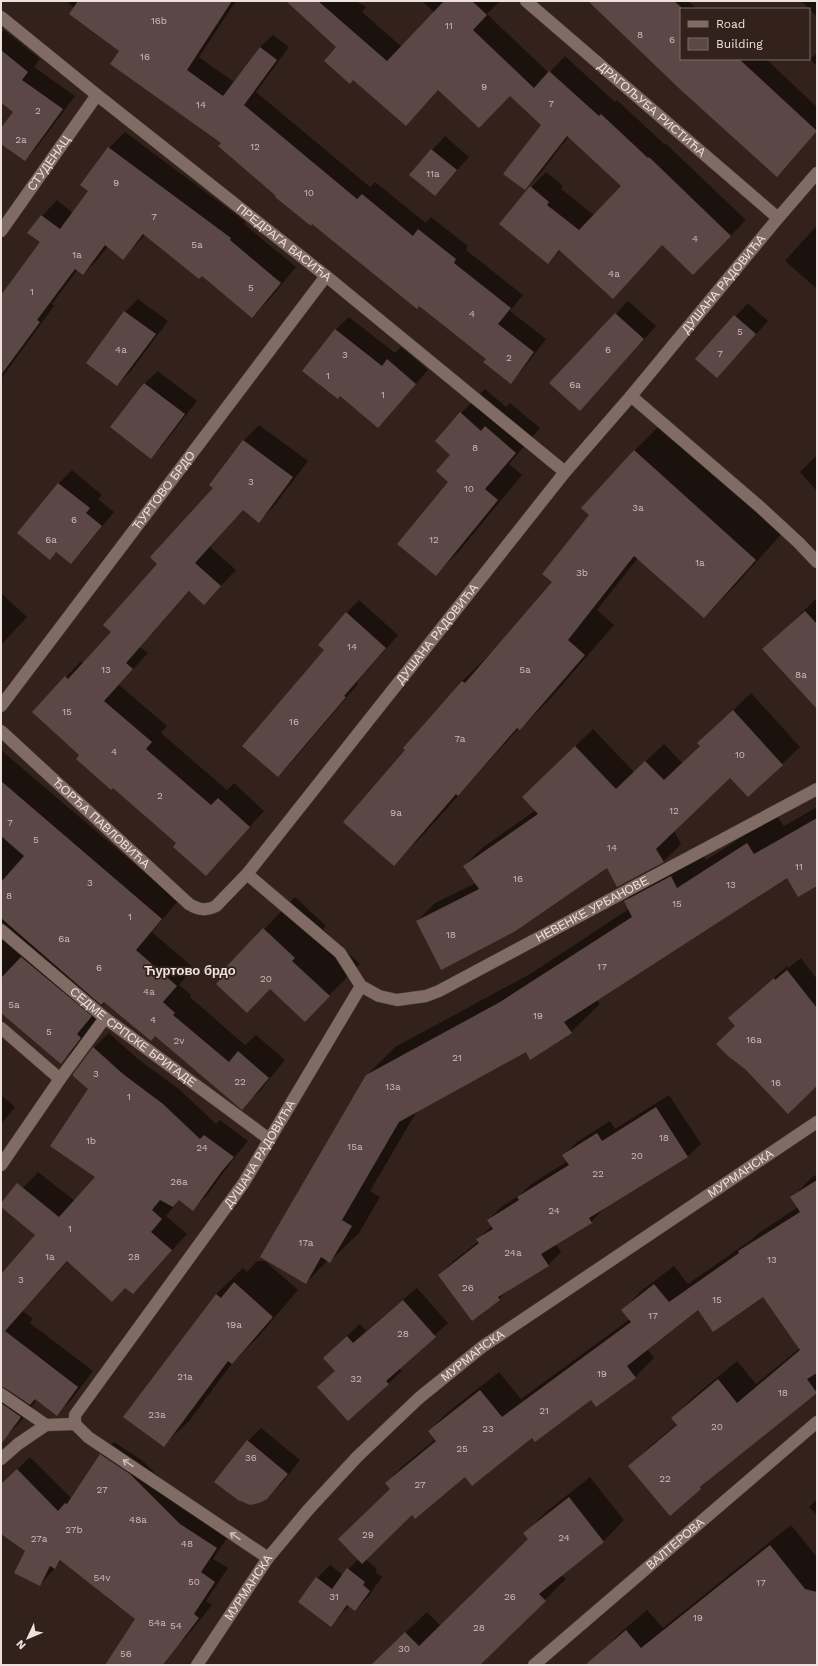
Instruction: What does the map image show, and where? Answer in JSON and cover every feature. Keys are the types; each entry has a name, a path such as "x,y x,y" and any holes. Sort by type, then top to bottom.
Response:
{"street":[{"name":"ДРАГОЉУБА РИСТИЋА","path":"526,1 778,218"},
{"name":"ПРЕДРАГА ВАСИЋА","path":"1,17 326,276 565,472"},
{"name":"СТУДЕНАЦ","path":"1,231 97,95"},
{"name":"ДУШАНА РАДОВИЋА","path":"203,910 211,909 216,906 247,874 565,472 631,396 817,173"},
{"name":"ЋУРТОВО БРДО","path":"1,706 326,276"},
{"path":"631,396 760,507 817,562"},
{"name":"ЂОРЂА ПАВЛОВИЋА","path":"1,731 189,904 196,909 203,910"},
{"name":"НЕВЕНКЕ УРБАНОВЕ","path":"361,986 380,996 397,1000 426,996 439,991 817,789"},
{"path":"247,874 340,953 361,986"},
{"name":"СЕДМЕ СРПСКЕ БРИГАДЕ","path":"1,930 105,1018 270,1139"},
{"name":"ДУШАНА РАДОВИЋА","path":"75,1424 75,1415 243,1184 361,986"},
{"path":"1,1165 60,1079 105,1018"},
{"path":"1,1028 60,1079"},
{"name":"МУРМАНСКА","path":"198,1665 268,1558 308,1510 357,1457 419,1398 482,1347 817,1122"},
{"path":"1,1394 46,1425"},
{"name":"ВАЛТЕРОВА","path":"534,1665 817,1422"},
{"path":"1,1459 18,1444 46,1425 75,1424 88,1437 268,1558"}],"building":[{"path":"78,1 232,1 187,70 223,96 260,47 277,60 244,105 357,199 362,194 413,236 418,229 456,259 454,263 511,308 498,324 534,352 511,384 483,362 486,359 419,306 417,309 312,224 311,226 275,197 276,196 218,146 221,143 110,64 119,51 69,14"},
{"path":"286,1 318,1 387,61 444,1 472,1 487,15 473,30 534,88 549,71 599,116 601,114 648,158 649,157 731,236 693,275 662,245 613,299 559,250 548,264 499,224 530,186 549,202 547,205 579,230 621,186 567,136 525,190 503,174 541,125 510,96 479,128 438,90 406,126 353,80 350,84 324,61 336,47"},
{"path":"588,1 674,1 681,7 680,60 740,60 817,131 777,177 683,92"},
{"path":"1,50 28,72 22,80 63,109 25,161 1,144 1,128 13,112 3,104 1,106"},
{"path":"108,147 231,238 230,240 281,283 252,318 202,276 199,279 143,234 123,260 105,245 83,275 75,269 37,320 40,322 1,375 1,295 40,242 27,233 41,215 60,229 88,191 80,185"},
{"path":"431,149 457,170 435,196 409,175"},
{"path":"124,311 156,334 117,386 86,363"},
{"path":"615,313 644,339 580,411 549,383"},
{"path":"734,315 756,334 717,378 695,359"},
{"path":"335,329 382,366 387,359 416,384 378,428 340,396 338,399 302,371"},
{"path":"144,383 185,414 151,459 110,427"},
{"path":"460,412 481,431 485,426 516,453 485,489 498,500 436,576 397,544 448,482 436,471 450,455 435,441"},
{"path":"243,440 293,477 259,523 243,510 195,563 221,586 204,605 189,591 126,663 133,669 104,701 152,742 146,749 211,805 218,798 250,827 206,876 173,847 176,843 113,788 111,790 76,759 79,755 32,712 65,676 68,679 111,632 103,625 157,564 150,557 213,488 209,485"},
{"path":"634,450 756,560 704,618 634,556 568,640 585,655 520,730 517,728 458,796 456,794 394,866 343,822 405,750 403,748 462,681 465,683 552,582 542,574 589,515 581,508"},
{"path":"58,483 90,508 86,513 102,526 71,564 56,552 50,560 17,533"},
{"path":"805,611 817,624 817,709 762,649"},
{"path":"346,612 386,648 344,696 346,697 278,777 242,746 324,650 318,645"},
{"path":"733,710 783,765 748,797 730,778 656,849 664,862 617,887 607,868 514,932 441,970 416,921 479,889 463,866 538,814 522,797 575,746 616,789 645,761 664,780 700,746 697,743"},
{"path":"1,781 162,919 136,950 177,986 163,1002 175,1013 173,1015 229,1062 238,1051 269,1078 242,1110 155,1036 151,1041 104,1002 101,1005 1,918 1,882 24,856 1,836"},
{"path":"817,818 817,886 798,897 787,878 564,1022 572,1033 530,1060 526,1052 399,1122 342,1220 352,1226 330,1263 321,1257 306,1284 260,1257 366,1075 500,1002 632,917 624,901 671,876 677,888 747,843 754,854"},
{"path":"263,928 295,958 292,961 330,996 305,1022 270,989 247,1013 216,984 228,971 225,968"},
{"path":"21,957 92,1016 77,1034 81,1038 61,1064 1,1013 1,978"},
{"path":"787,970 817,1008 817,1086 788,1114 745,1069 728,1056 716,1044 735,1026 728,1018 774,978 775,980"},
{"path":"93,1047 123,1074 163,1104 200,1139 204,1135 234,1157 193,1211 179,1200 173,1207 160,1200 152,1210 162,1219 151,1232 172,1250 133,1294 125,1288 112,1302 67,1261 5,1331 78,1387 57,1416 35,1399 30,1405 5,1388 1,1387 1,1274 35,1235 1,1207 1,1203 17,1183 59,1217 95,1177 50,1146 88,1089 73,1076 73,1074"},
{"path":"656,1107 688,1157 589,1218 592,1223 541,1254 549,1266 498,1297 500,1300 472,1321 438,1275 479,1243 476,1239 493,1229 487,1220 519,1200 517,1197 569,1165 562,1155 597,1133 602,1141"},
{"path":"817,1180 817,1373 807,1379 817,1393 700,1487 701,1489 670,1516 628,1466 677,1425 671,1418 718,1379 737,1403 800,1350 763,1297 713,1332 698,1310 627,1366 636,1378 596,1407 591,1400 535,1442 532,1438 472,1486 465,1477 415,1519 412,1515 362,1564 338,1539 390,1489 385,1483 436,1441 428,1431 480,1390 502,1417 631,1322 621,1310 654,1284 669,1302 739,1253 738,1251 800,1212 790,1197"},
{"path":"234,1282 273,1317 232,1364 228,1361 164,1447 123,1417 216,1294 221,1298"},
{"path":"403,1300 436,1337 386,1381 389,1384 348,1421 317,1387 335,1371 323,1358 347,1336 353,1343"},
{"path":"1,1403 21,1417 1,1444"},
{"path":"247,1440 288,1474 267,1499 250,1505 238,1500 214,1482"},
{"path":"100,1454 130,1474 180,1524 217,1548 201,1572 215,1582 194,1614 199,1618 163,1665 105,1665 135,1619 60,1560 55,1569 50,1566 40,1586 14,1573 25,1551 1,1534 1,1484 17,1469 58,1511 65,1503 67,1504"},
{"path":"569,1497 604,1542 539,1594 546,1601 480,1665 371,1665 405,1632 419,1646 528,1539 523,1533"},
{"path":"770,1545 805,1589 817,1592 817,1665 585,1665 626,1630 641,1648"},
{"path":"347,1568 365,1582 363,1585 370,1591 355,1611 347,1605 331,1627 298,1602 316,1577 332,1589"}],"district":[{"name":"Ћуртово брдо","path":"190,970"}]}
